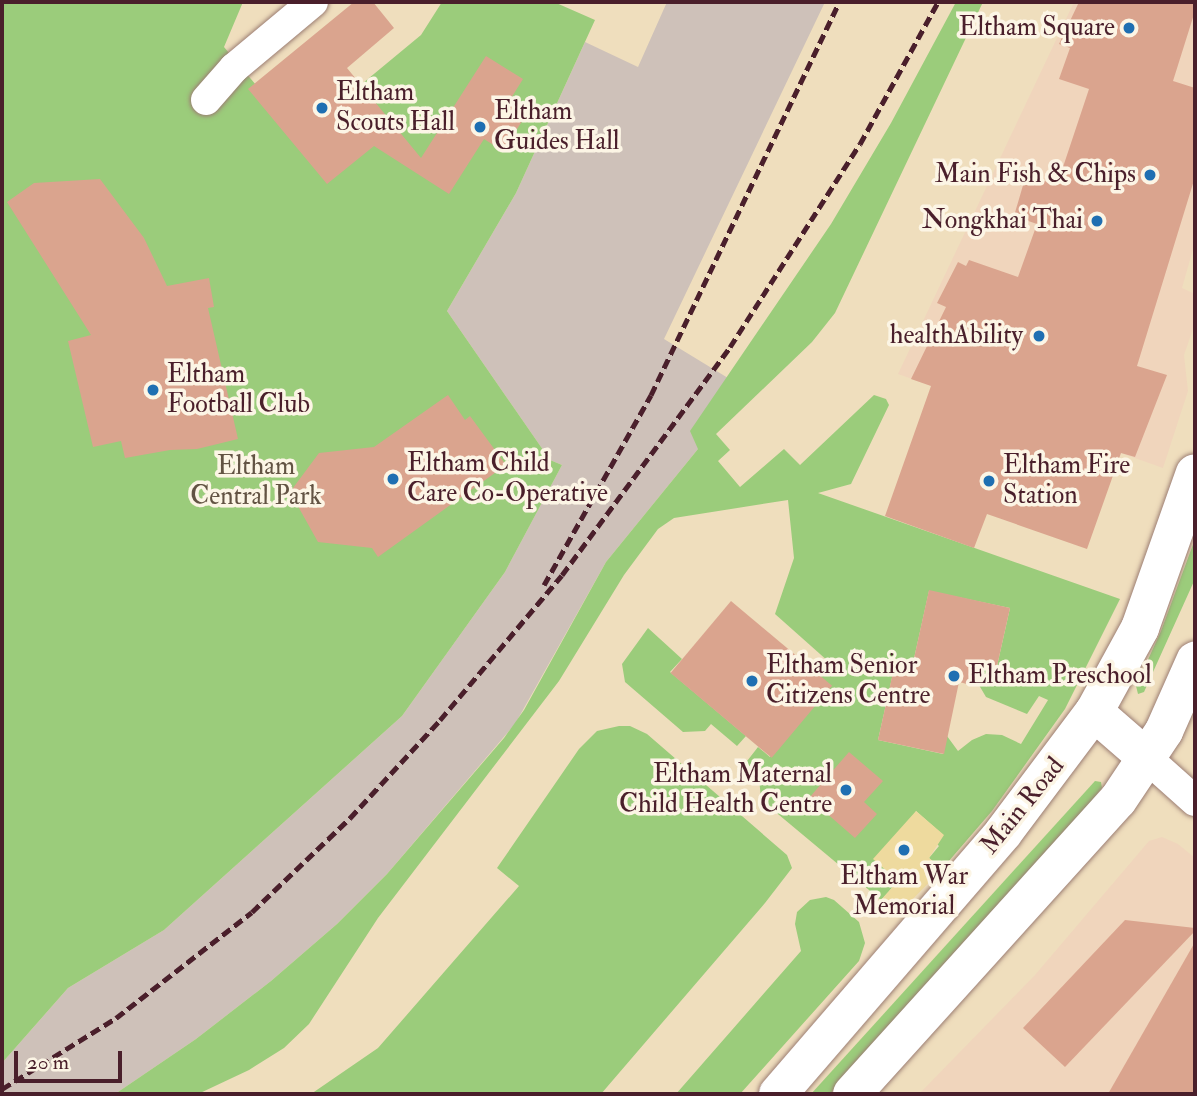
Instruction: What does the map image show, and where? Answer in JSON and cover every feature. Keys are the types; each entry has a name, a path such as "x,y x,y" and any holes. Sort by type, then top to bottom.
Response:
{"main road":[{"name":"Main Road","path":"778,1094 1018,814 1094,712 1140,628 1195,473"},
{"path":"852,1094 1118,800 1148,759 1177,704 1195,661"},
{"path":"1094,712 1148,759"}],"street":[{"path":"206,100 234,68 313,2"},
{"path":"1148,759 1195,801"}],"shaded area":[{"path":"667,2 825,2 664,339 728,378 707,407 698,449 606,562 515,724 387,874 337,924 271,981 196,1039 115,1094 2,1094 2,1063 68,988 164,930 402,716 505,572 562,465 550,460 447,311 516,193 585,42 638,67"},
{"path":"1074,2 1195,2 1195,242 1182,288 1195,294 1195,323 1184,355 1188,391 1163,468 898,374"},
{"path":"1162,837 1178,844 1195,858 1195,1094 919,1094 1035,975 1149,841"}],"green space":[{"name":"Eltham Central Park","path":"2,2 243,2 224,47 299,136 421,35 442,2 554,2 595,20 516,193 447,311 550,460 562,465 505,572 402,716 164,930 68,988 2,1063"},
{"path":"956,2 983,2 835,313 812,342 716,434 730,450 718,461 740,487 784,449 800,465 874,395 886,399 889,405 851,484 818,493 1120,599 1065,709 992,811 942,869 929,858 939,846 936,843 943,835 916,811 898,881 881,900 761,800 759,777 744,765 758,747 770,757 818,675 829,662 775,614 794,558 788,500 674,518 658,529 624,575 559,681 378,918 309,1024 284,1048 249,1070 198,1094 115,1094 196,1039 271,981 337,924 387,874 504,738 524,710 606,562 698,449 690,431 831,224 891,123","holes":["929,591 1010,608 997,666 980,662 976,680 986,697 1027,714 1039,696 1048,700 1021,744 1002,735 986,734 972,740 958,751 947,736 943,754 878,740 896,660 913,663"]},
{"path":"1195,539 1195,579 1144,692 1138,694 1136,686 1161,631"},
{"path":"648,628 682,659 670,672 746,736 737,746 711,724 705,731 683,732 625,682 622,664"},
{"path":"630,726 647,734 787,855 792,868 765,903 601,1094 311,1094 378,1048 519,886 497,868 579,749 597,731"},
{"path":"1095,781 1101,782 1102,788 1078,818 830,1094 811,1094"},
{"path":"826,897 834,900 859,922 865,943 859,961 740,1094 676,1094 801,951 795,924 797,912 810,900"}],"sand":[{"path":"916,811 944,835 929,858 942,869 909,903 887,903 881,900 898,881 873,859"}],"building":[{"name":"Eltham Scouts Hall","path":"354,2 373,2 394,28 347,68 421,158 486,56 523,79 508,103 526,115 503,151 484,139 449,194 374,146 327,184 248,89"},
{"path":"1079,2 1195,2 1195,11 1173,81 1195,88 1195,177 1137,366 1167,375 1135,457 1121,453 1087,549 987,514 974,548 885,516 931,386 911,379 946,307 937,303 958,262 966,266 969,260 1018,277 1037,224 1014,216 1026,175 1057,185 1089,89 1059,79 1070,48 1059,44"},
{"path":"100,179 144,238 167,286 209,278 214,307 208,308 238,439 197,449 170,450 125,458 121,441 93,447 68,341 91,335 7,202 34,183"},
{"name":"Eltham Child Care Co-Operative","path":"448,395 465,420 470,416 506,465 378,557 372,548 318,542 290,492 319,453 374,447"},
{"path":"929,590 1010,608 997,666 980,662 975,686 959,682 944,754 878,740 896,659 913,663"},
{"name":"Eltham Senior Citizens Centre","path":"731,601 832,686 772,758 671,673"},
{"name":"Eltham Maternal Child Health Centre","path":"849,752 883,781 864,802 877,814 855,838 809,798"},
{"path":"1125,920 1195,928 1195,931 1065,1067 1023,1028"},
{"path":"1195,942 1195,1094 1108,1094"}],"railway":[{"path":"544,585 651,395 839,2"},
{"path":"2,1089 116,1018 252,912 350,818 440,720 562,575 730,347 860,144 938,2"}],"place":[{"name":"Eltham Square","path":"1129,28"},
{"name":"Eltham Scouts Hall","path":"322,108"},
{"name":"Eltham Guides Hall","path":"480,127"},
{"name":"Main Fish & Chips","path":"1150,175"},
{"name":"Nongkhai Thai","path":"1097,221"},
{"name":"healthAbility","path":"1039,336"},
{"name":"Eltham Football Club","path":"153,390"},
{"name":"Eltham Child Care Co-Operative","path":"393,479"},
{"name":"Eltham Fire Station","path":"989,481"},
{"name":"Eltham Preschool","path":"954,676"},
{"name":"Eltham Senior Citizens Centre","path":"752,681"},
{"name":"Eltham Maternal Child Health Centre","path":"846,790"},
{"name":"Eltham War Memorial","path":"904,850"}]}
